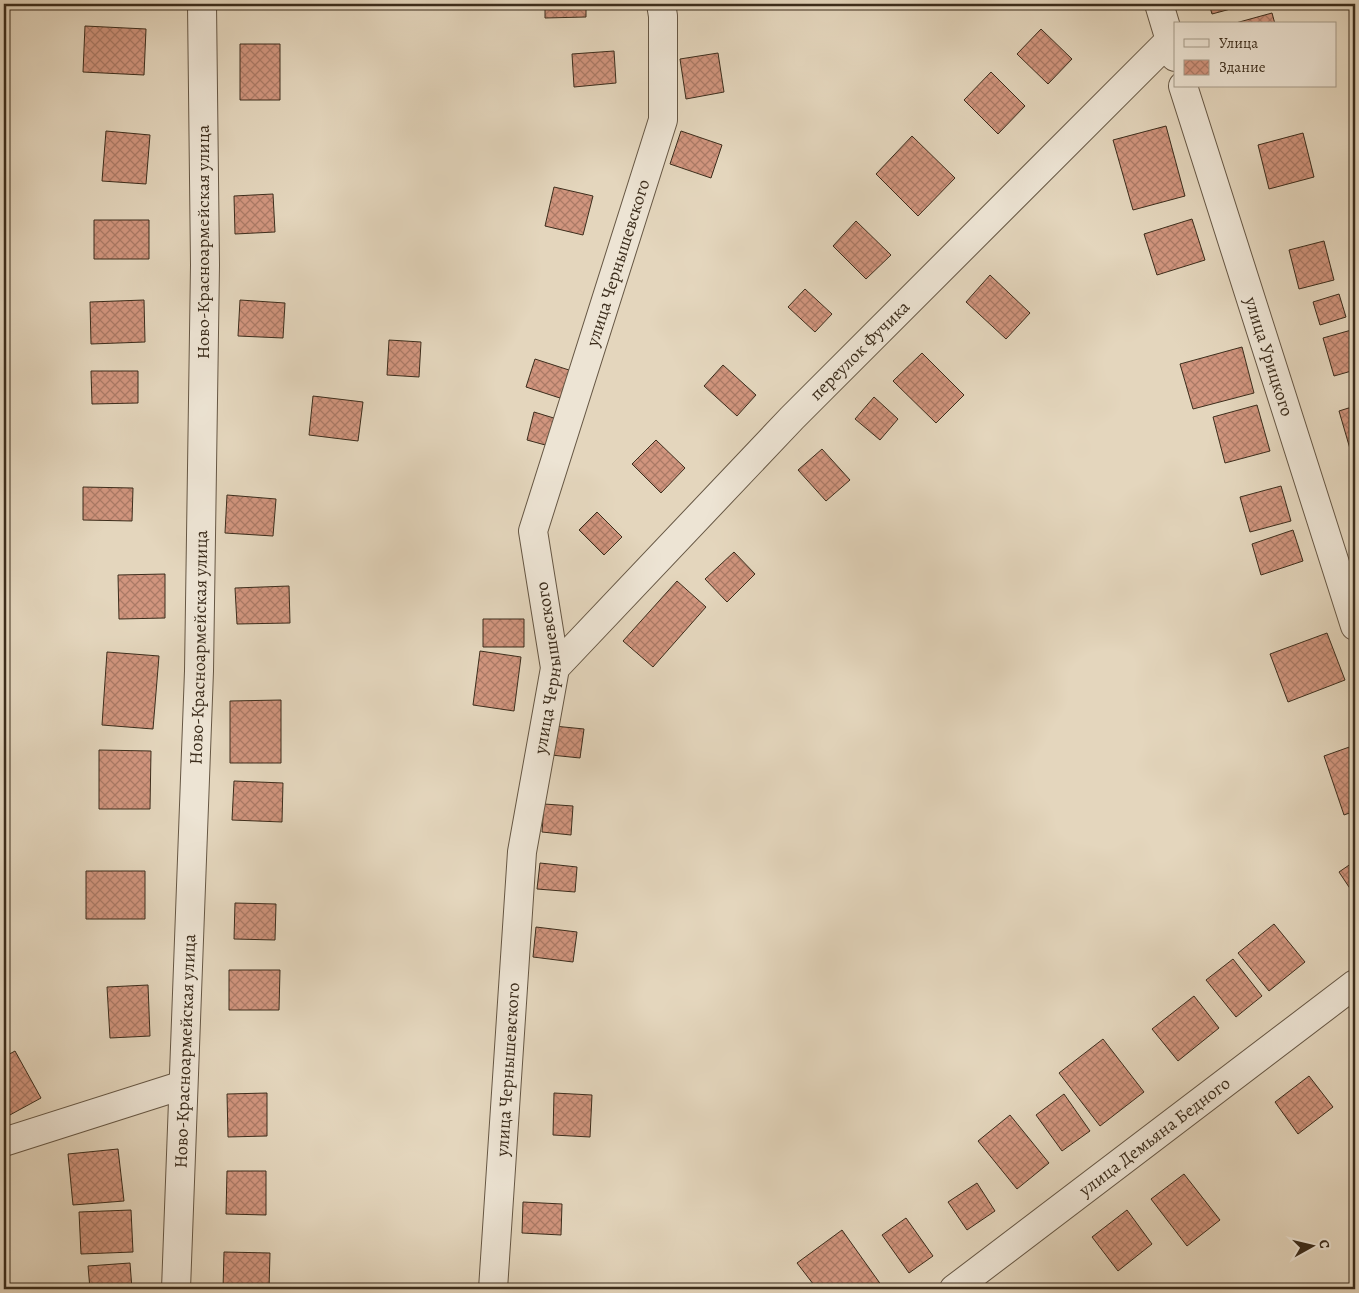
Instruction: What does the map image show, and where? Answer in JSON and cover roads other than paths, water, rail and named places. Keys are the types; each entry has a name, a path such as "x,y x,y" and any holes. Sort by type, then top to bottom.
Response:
{"street":[{"name":"Ново-Красноармейская улица","path":"176,1289 199,671 205,265 202,4"},
{"name":"улица Чернышевского","path":"493,1289 522,852 555,668 533,531 663,120 663,16 661,4"},
{"path":"1160,4 1173,49"},
{"name":"переулок Фучика","path":"555,668 792,418 1173,49"},
{"name":"улица Урицкого","path":"1184,88 1355,626"},
{"name":"улица Демьяна Бедного","path":"954,1289 1355,984"},
{"path":"4,1142 183,1085"}]}
